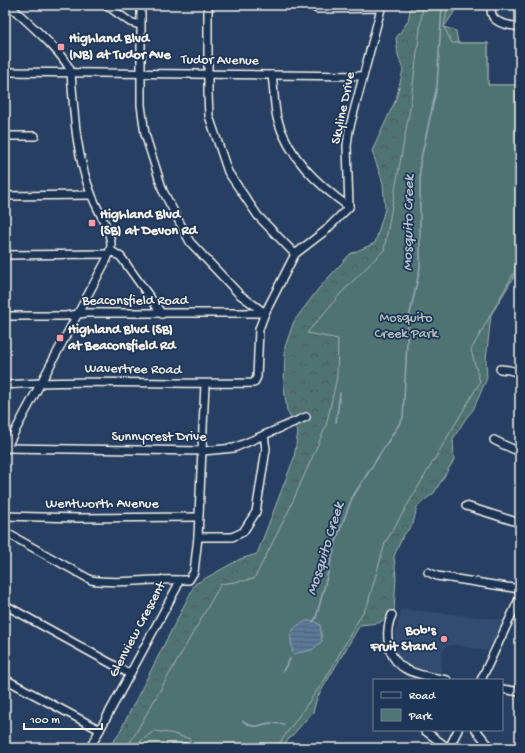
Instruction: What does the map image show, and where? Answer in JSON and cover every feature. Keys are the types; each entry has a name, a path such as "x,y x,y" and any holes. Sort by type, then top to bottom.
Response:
{"street":[{"path":"5,448 42,382 110,252 109,235 91,195 83,167 74,122 71,72 69,66 60,55 9,5"},
{"path":"106,5 130,22 140,25"},
{"path":"141,5 141,105 145,134 163,191 190,242 239,294 265,313 295,254 326,231 349,207 319,184 295,157 283,134 277,116 272,75"},
{"path":"208,5 208,74 210,116 228,172 258,216 295,254"},
{"path":"310,5 317,8 382,7"},
{"path":"492,5 492,17 496,21 520,27"},
{"name":"Skyline Drive","path":"349,207 347,146 349,130 382,7"},
{"name":"Tudor Avenue","path":"5,72 363,76"},
{"path":"5,136 35,136"},
{"path":"5,196 91,195"},
{"path":"5,255 94,254 110,252 121,257 162,314"},
{"name":"Beaconsfield Road","path":"5,316 265,313"},
{"name":"Wavertree Road","path":"5,385 42,382 205,384 254,383 257,377 259,329 265,313"},
{"path":"500,370 509,370 520,373"},
{"name":"Glenview Crescent","path":"90,748 177,587 179,580 189,580 194,572 198,537 198,516 203,452 205,384"},
{"name":"Sunnycrest Drive","path":"5,448 203,452 234,448 306,416"},
{"path":"198,537 232,537 243,532 256,512 266,449 264,435"},
{"path":"494,440 520,452"},
{"path":"466,506 520,523"},
{"name":"Wentworth Avenue","path":"5,516 77,518 198,516"},
{"path":"5,532 91,580 106,583 163,579 179,580"},
{"path":"428,572 438,576 520,589"},
{"path":"481,679 520,597"},
{"path":"5,605 130,674"},
{"path":"392,616 387,633 388,644 393,658 400,666 414,673 442,679"},
{"path":"5,679 100,730"},
{"path":"503,689 520,692"},
{"path":"425,731 449,748 458,731"},
{"path":"477,731 490,748"}],"shaded area":[{"path":"401,609 505,620 487,651 456,645 446,646 442,654 441,672 439,675 406,670 395,659 395,635"},
{"path":"307,621 314,621 320,625 322,641 312,650 293,654 291,636 293,630 298,625"}],"green space":[{"name":"Mosquito Creek Park","path":"411,5 459,5 444,27 456,31 458,43 488,43 488,85 520,85 520,267 491,315 486,360 487,378 473,410 466,418 453,439 454,460 434,493 417,507 413,524 403,536 394,556 396,577 394,612 379,623 360,625 317,698 313,712 281,748 182,748 182,746 164,748 107,748 117,737 195,584 240,559 257,554 294,458 298,432 287,411 284,387 285,347 294,321 319,288 350,254 375,243 385,209 383,183 372,151 396,99 403,70 398,55 396,38 408,21"},
{"name":"Mosquito Creek Park","path":"423,5 448,5 444,27 452,43 488,43 488,85 520,85 520,262 471,350 480,382 385,543 368,603 326,678 276,748 190,748 190,739 170,733 154,731 132,748 127,748 221,584 254,579 288,512 326,426 337,377 338,339 307,333 341,293 384,250 410,108"}],"waterway":[{"name":"Mosquito Creek","path":"313,622 316,618 338,535 352,498 403,418 408,323 420,268 420,163 437,86 442,5"},
{"path":"336,422 340,393"},
{"name":"Mosquito Creek","path":"283,671 290,659"},
{"path":"243,721 252,726 271,723 284,724"}],"place":[{"name":"Highland Blvd (NB) at Tudor Ave","path":"61,47"},
{"name":"Highland Blvd (SB) at Devon Rd","path":"92,223"},
{"name":"Highland Blvd (SB) at Beaconsfield Rd","path":"60,338"},
{"name":"Bob's Fruit Stand","path":"444,639"}]}
